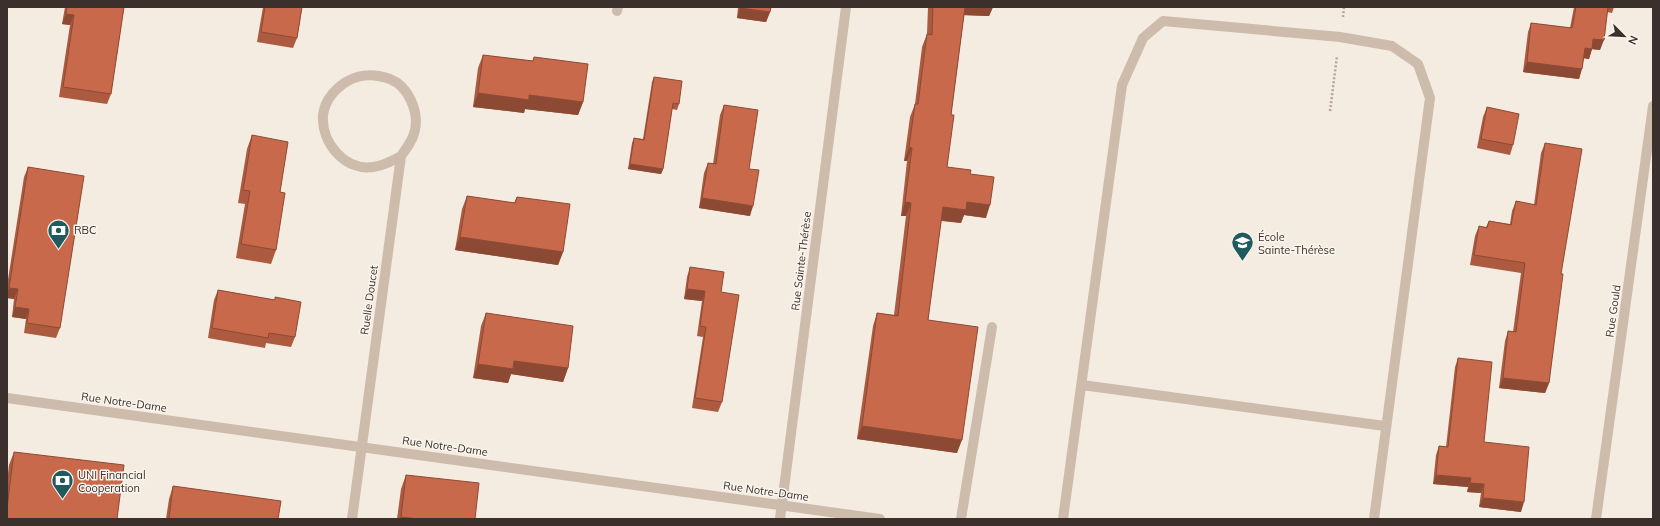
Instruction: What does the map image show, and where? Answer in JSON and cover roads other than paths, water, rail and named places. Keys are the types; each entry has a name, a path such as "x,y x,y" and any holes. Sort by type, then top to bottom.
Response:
{"street":[{"name":"Rue Sainte-Thérèse","path":"780,519 846,7"},
{"path":"1063,519 1122,85 1143,38 1163,21 1340,37 1392,46 1418,64 1430,98 1385,426 1374,519"},
{"name":"Ruelle Doucet","path":"352,519 401,156 410,144 415,129 416,115 411,100 402,87 393,80 378,75 356,76 342,83 328,99 323,115 326,137 334,151 346,161 355,165 371,168 387,164 401,156"},
{"name":"Rue Gould","path":"1596,519 1653,106"},
{"path":"961,519 992,327"},
{"path":"1082,386 1385,426"},
{"name":"Rue Notre-Dame","path":"7,398 880,519"}],"place":[{"name":"RBC","path":"59,250"},
{"name":"École Sainte-Thérèse","path":"1242,262"},
{"name":"UNI Financial Cooperation","path":"62,500"}]}
